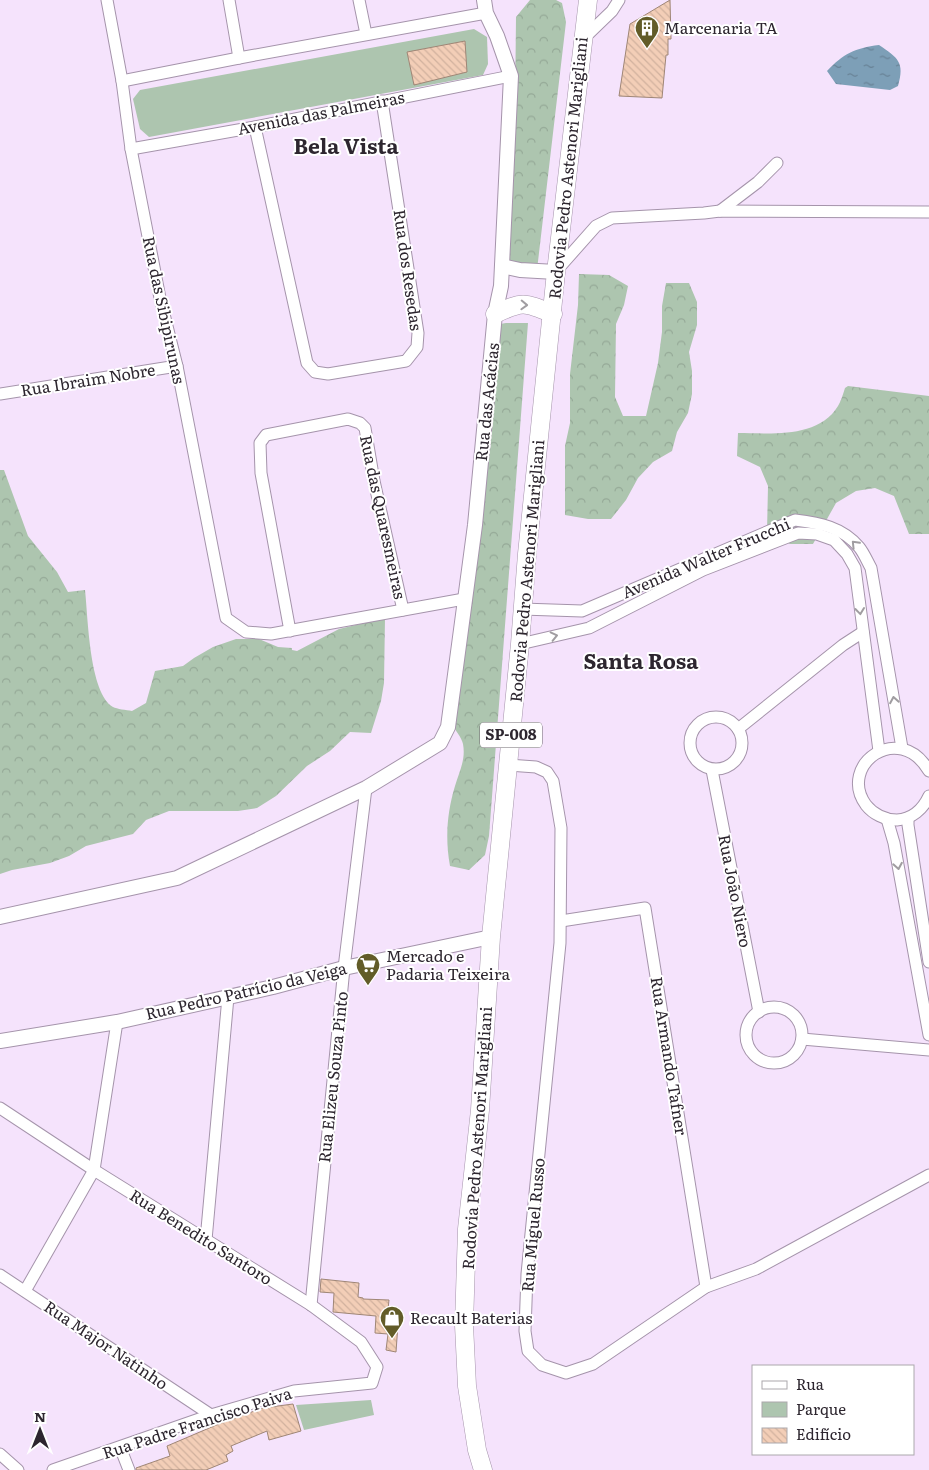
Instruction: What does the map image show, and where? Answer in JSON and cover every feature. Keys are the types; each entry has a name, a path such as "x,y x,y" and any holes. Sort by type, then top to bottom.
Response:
{"main road":[{"name":"Rodovia Pedro Astenori Marigliani","path":"483,1470 477,1450 467,1386 464,1325 467,1229 480,1110 491,937 527,554 556,272 588,0"},
{"path":"495,314 517,304 532,305 553,314"}],"street":[{"name":"Rua das Sibipirunas","path":"107,0 122,82 131,149 160,298 177,366 226,618 246,632 271,634 290,631"},
{"path":"229,0 239,58"},
{"path":"359,0 366,34"},
{"path":"582,39 612,11 619,0"},
{"path":"122,82 366,34 485,6 511,76"},
{"name":"Avenida das Palmeiras","path":"131,149 255,127 511,76"},
{"name":"Rua das Acácias","path":"366,788 440,743 448,727 475,525 495,314 501,286 511,76"},
{"name":"Rua dos Resedas","path":"255,127 307,363 315,372 328,374 406,361 417,347 418,333 382,101"},
{"path":"720,211 758,182 777,163"},
{"path":"502,266 520,270 556,272 596,226 612,218 720,211 929,212"},
{"name":"Rua Ibraim Nobre","path":"0,394 177,366"},
{"name":"Rua das Quaresmeiras","path":"290,631 261,473 260,443 266,435 348,419 360,423 365,428 374,480 403,610"},
{"name":"Avenida Walter Frucchi","path":"582,611 795,520 822,523 842,532 860,548 871,568 902,748"},
{"name":"Avenida Walter Frucchi","path":"520,644 588,628 703,570 798,534 817,534 834,540 847,554 855,568 879,751"},
{"path":"290,631 464,599"},
{"path":"522,609 582,611 588,628"},
{"path":"738,729 843,645 863,632"},
{"path":"707,718 724,718 732,722 738,729 742,742 739,756 735,762 720,770 712,770 696,762 689,746 693,729 699,722 707,718"},
{"path":"929,771 917,755 902,748 890,748 879,751 870,758 863,766 859,783 863,801 869,809 887,819 908,818 918,812 929,796"},
{"path":"917,755 929,752"},
{"name":"Rua Miguel Russo","path":"508,766 536,767 546,772 554,781 561,828 560,943 526,1274 525,1331 528,1351 542,1365 566,1373 594,1364 706,1288 756,1269 929,1175"},
{"name":"Rua João Niero","path":"712,770 759,1012"},
{"path":"0,917 177,878 366,788"},
{"name":"Rua Elizeu Souza Pinto","path":"311,1305 344,968 366,788"},
{"path":"908,818 929,962"},
{"path":"887,819 894,843 929,1035"},
{"name":"Rua Armando Tafner","path":"561,921 645,908 706,1288"},
{"name":"Rua Pedro Patrício da Veiga","path":"0,1041 118,1022 344,968 491,937"},
{"path":"206,1240 228,997"},
{"path":"773,1007 793,1014 802,1030 802,1039 794,1056 776,1064 757,1058 750,1051 746,1043 748,1024 759,1012 773,1007"},
{"path":"24,1291 94,1170 118,1022"},
{"path":"802,1039 929,1050"},
{"name":"Rua Benedito Santoro","path":"0,1108 94,1170 311,1305 361,1342 378,1368 372,1383"},
{"name":"Rua Major Natinho","path":"0,1275 211,1415"},
{"name":"Rua Padre Francisco Paiva","path":"54,1470 211,1415 294,1391 372,1383"},
{"path":"120,1447 129,1470"},
{"path":"0,1454 18,1470"}],"green space":[{"path":"530,0 556,0 562,3 566,22 537,270 510,270 503,227 515,109 516,17"},
{"path":"474,29 487,37 488,64 483,75 149,137 140,129 133,99 140,90"},
{"path":"579,274 609,275 628,286 624,305 616,324 615,397 623,416 646,416 658,363 662,332 662,306 666,283 689,283 697,302 697,325 689,352 692,371 692,394 688,413 677,432 672,451 653,462 638,478 626,500 611,519 588,519 565,515 565,446 570,423 570,374 578,305"},
{"path":"528,323 489,836 485,855 469,870 450,866 448,856 447,836 452,796 464,755 462,742 452,724 500,324"},
{"path":"848,386 929,396 929,534 909,534 894,496 875,488 856,491 836,503 813,544 790,544 767,532 768,486 760,467 737,456 738,433 792,432 818,424 829,417 838,406 845,388"},
{"path":"0,470 4,470 28,536 57,572 68,592 85,590 94,671 105,699 113,707 132,711 146,703 155,671 183,666 213,647 236,639 259,639 278,647 292,648 292,650 297,651 339,629 385,618 384,683 381,701 371,733 350,732 330,751 307,766 276,796 257,808 238,811 169,811 146,820 133,834 86,846 69,856 50,863 0,874"},
{"path":"371,1400 374,1415 304,1430 296,1405"}],"water":[{"path":"879,45 895,57 900,66 898,86 890,90 836,84 827,71 838,60 850,53"}],"building":[{"path":"670,0 671,39 668,39 668,55 666,55 662,98 619,96 630,24"},
{"path":"465,41 467,72 414,85 407,52"},
{"path":"321,1279 359,1283 358,1297 363,1299 389,1300 388,1309 399,1310 396,1352 386,1350 388,1334 375,1333 376,1316 333,1312 334,1293 320,1292"},
{"path":"293,1404 301,1431 269,1440 267,1431 231,1446 233,1451 226,1455 228,1461 206,1470 136,1470 136,1468 170,1456 167,1446 221,1423 263,1408"}],"place":[{"name":"Marcenaria TA","path":"647,49"},
{"name":"Mercado e Padaria Teixeira","path":"368,986"},
{"name":"Recault Baterias","path":"392,1339"}],"district":[{"name":"Bela Vista","path":"346,147"},
{"name":"Santa Rosa","path":"641,662"}]}
